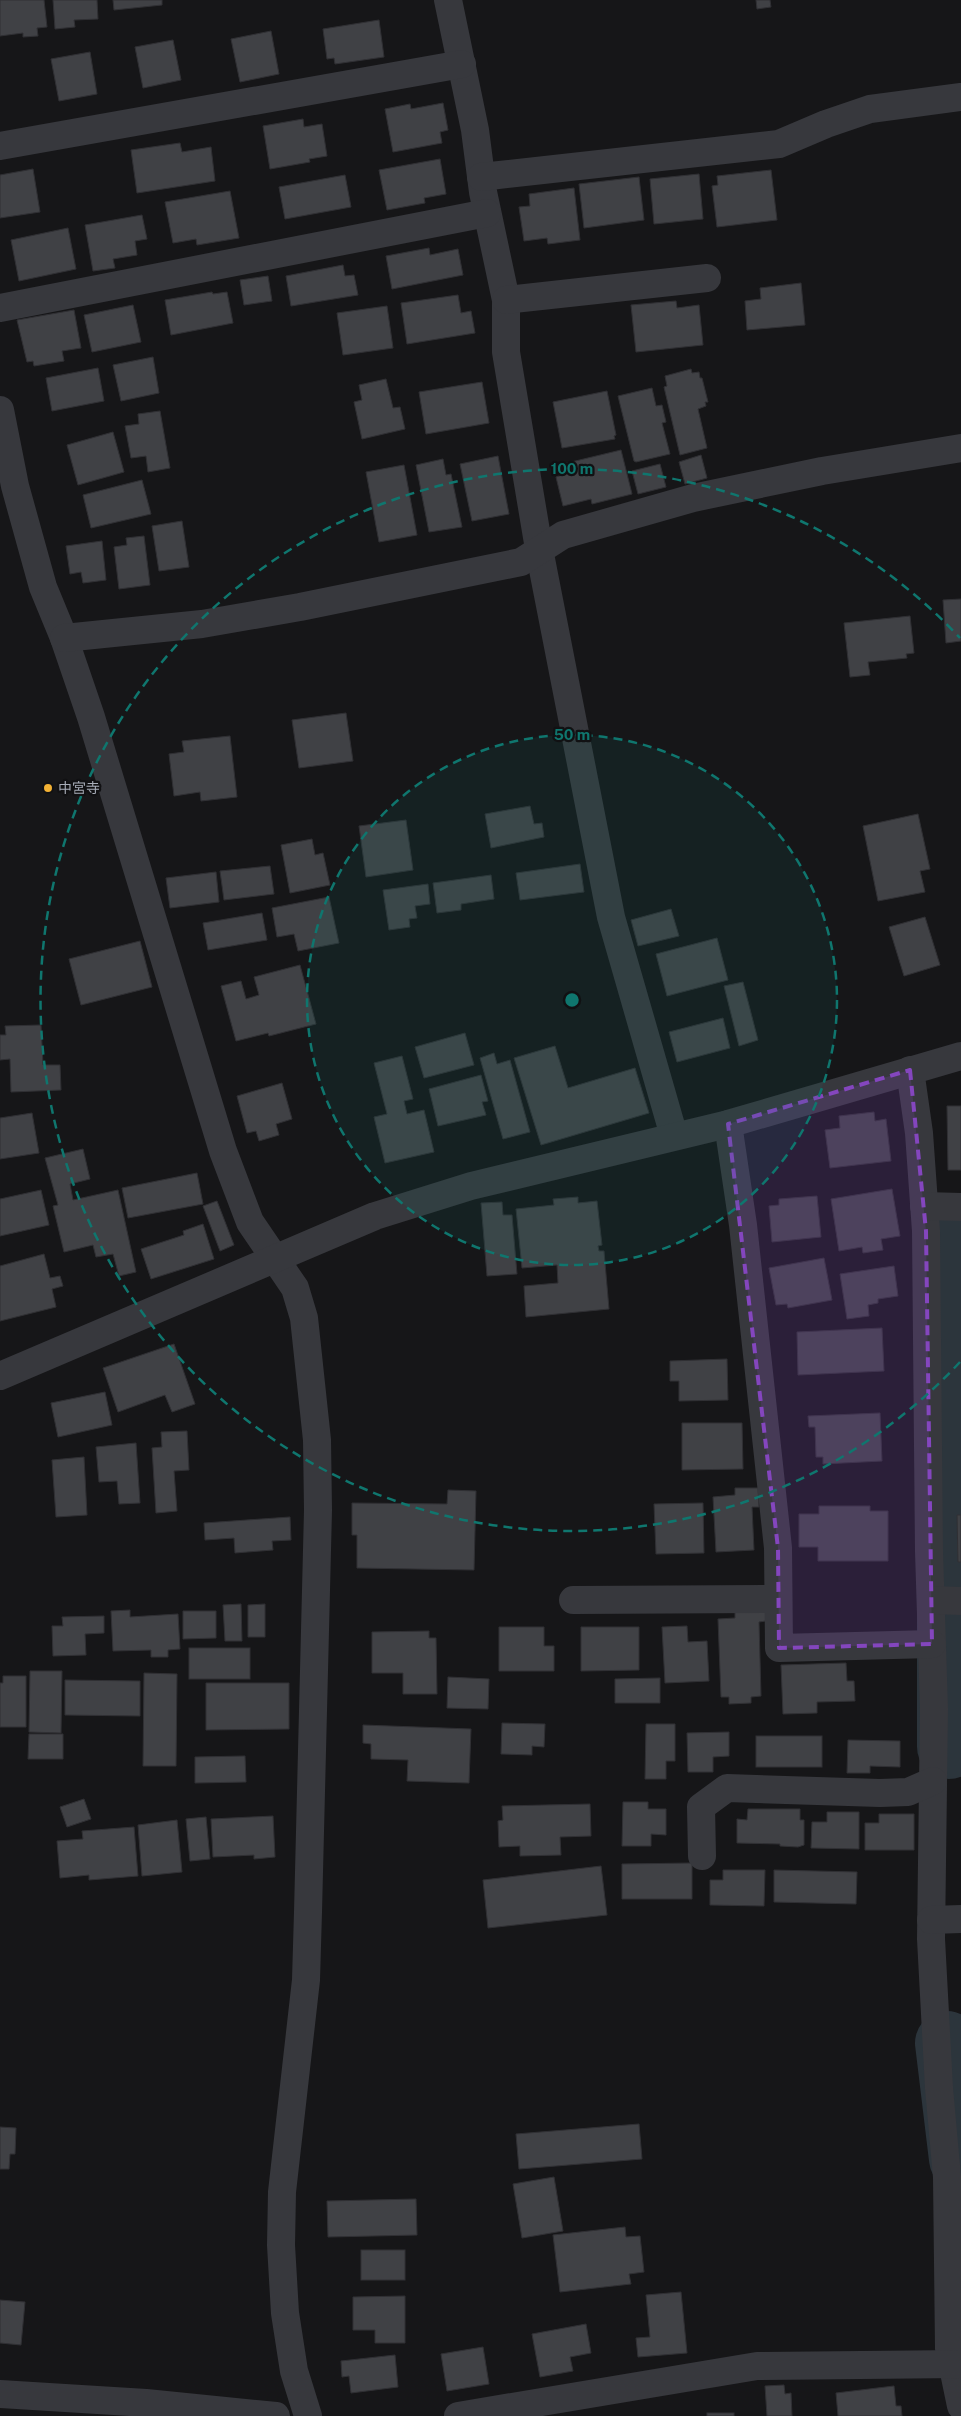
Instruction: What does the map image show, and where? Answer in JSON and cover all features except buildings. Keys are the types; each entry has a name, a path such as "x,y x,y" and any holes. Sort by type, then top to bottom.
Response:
{"street":[{"path":"448,0 475,130 487,213 506,300 506,352 539,549 611,917 674,1136"},
{"path":"0,146 462,64"},
{"path":"481,178 779,144 826,124 870,109 961,97"},
{"path":"0,308 487,213"},
{"path":"506,300 708,278"},
{"path":"0,410 15,486 43,587 64,638 91,717 223,1151 250,1222 295,1288 304,1318 317,1440 317,1530 306,1980 282,2192 281,2245 284,2313 294,2371 308,2416"},
{"path":"64,638 202,624 300,607 521,562 563,535 693,498 822,471 961,448"},
{"path":"0,1376 375,1216 471,1186 728,1124 961,1056"},
{"path":"910,1070 919,1134 924,1206 932,1644 931,1920 935,2019 952,2136 947,2177 949,2348 957,2364 961,2406"},
{"path":"728,1124 742,1225 776,1538 778,1648 932,1644"},
{"path":"924,1206 961,1207"},
{"path":"573,1600 778,1599"},
{"path":"931,1600 961,1601"},
{"path":"702,1856 701,1807 727,1788 880,1793 908,1792 933,1781"},
{"path":"931,1920 961,1919"},
{"path":"458,2416 577,2406 757,2366 957,2364"},
{"path":"0,2394 41,2406 146,2403 276,2416"}],"highlighted area":[{"path":"910,1070 926,1231 932,1644 779,1648 778,1548 728,1124"}],"waterway":[{"path":"949,1227 949,1747"},
{"path":"947,2043 961,2159"}],"place":[{"name":"中宮寺","path":"48,788"}]}
